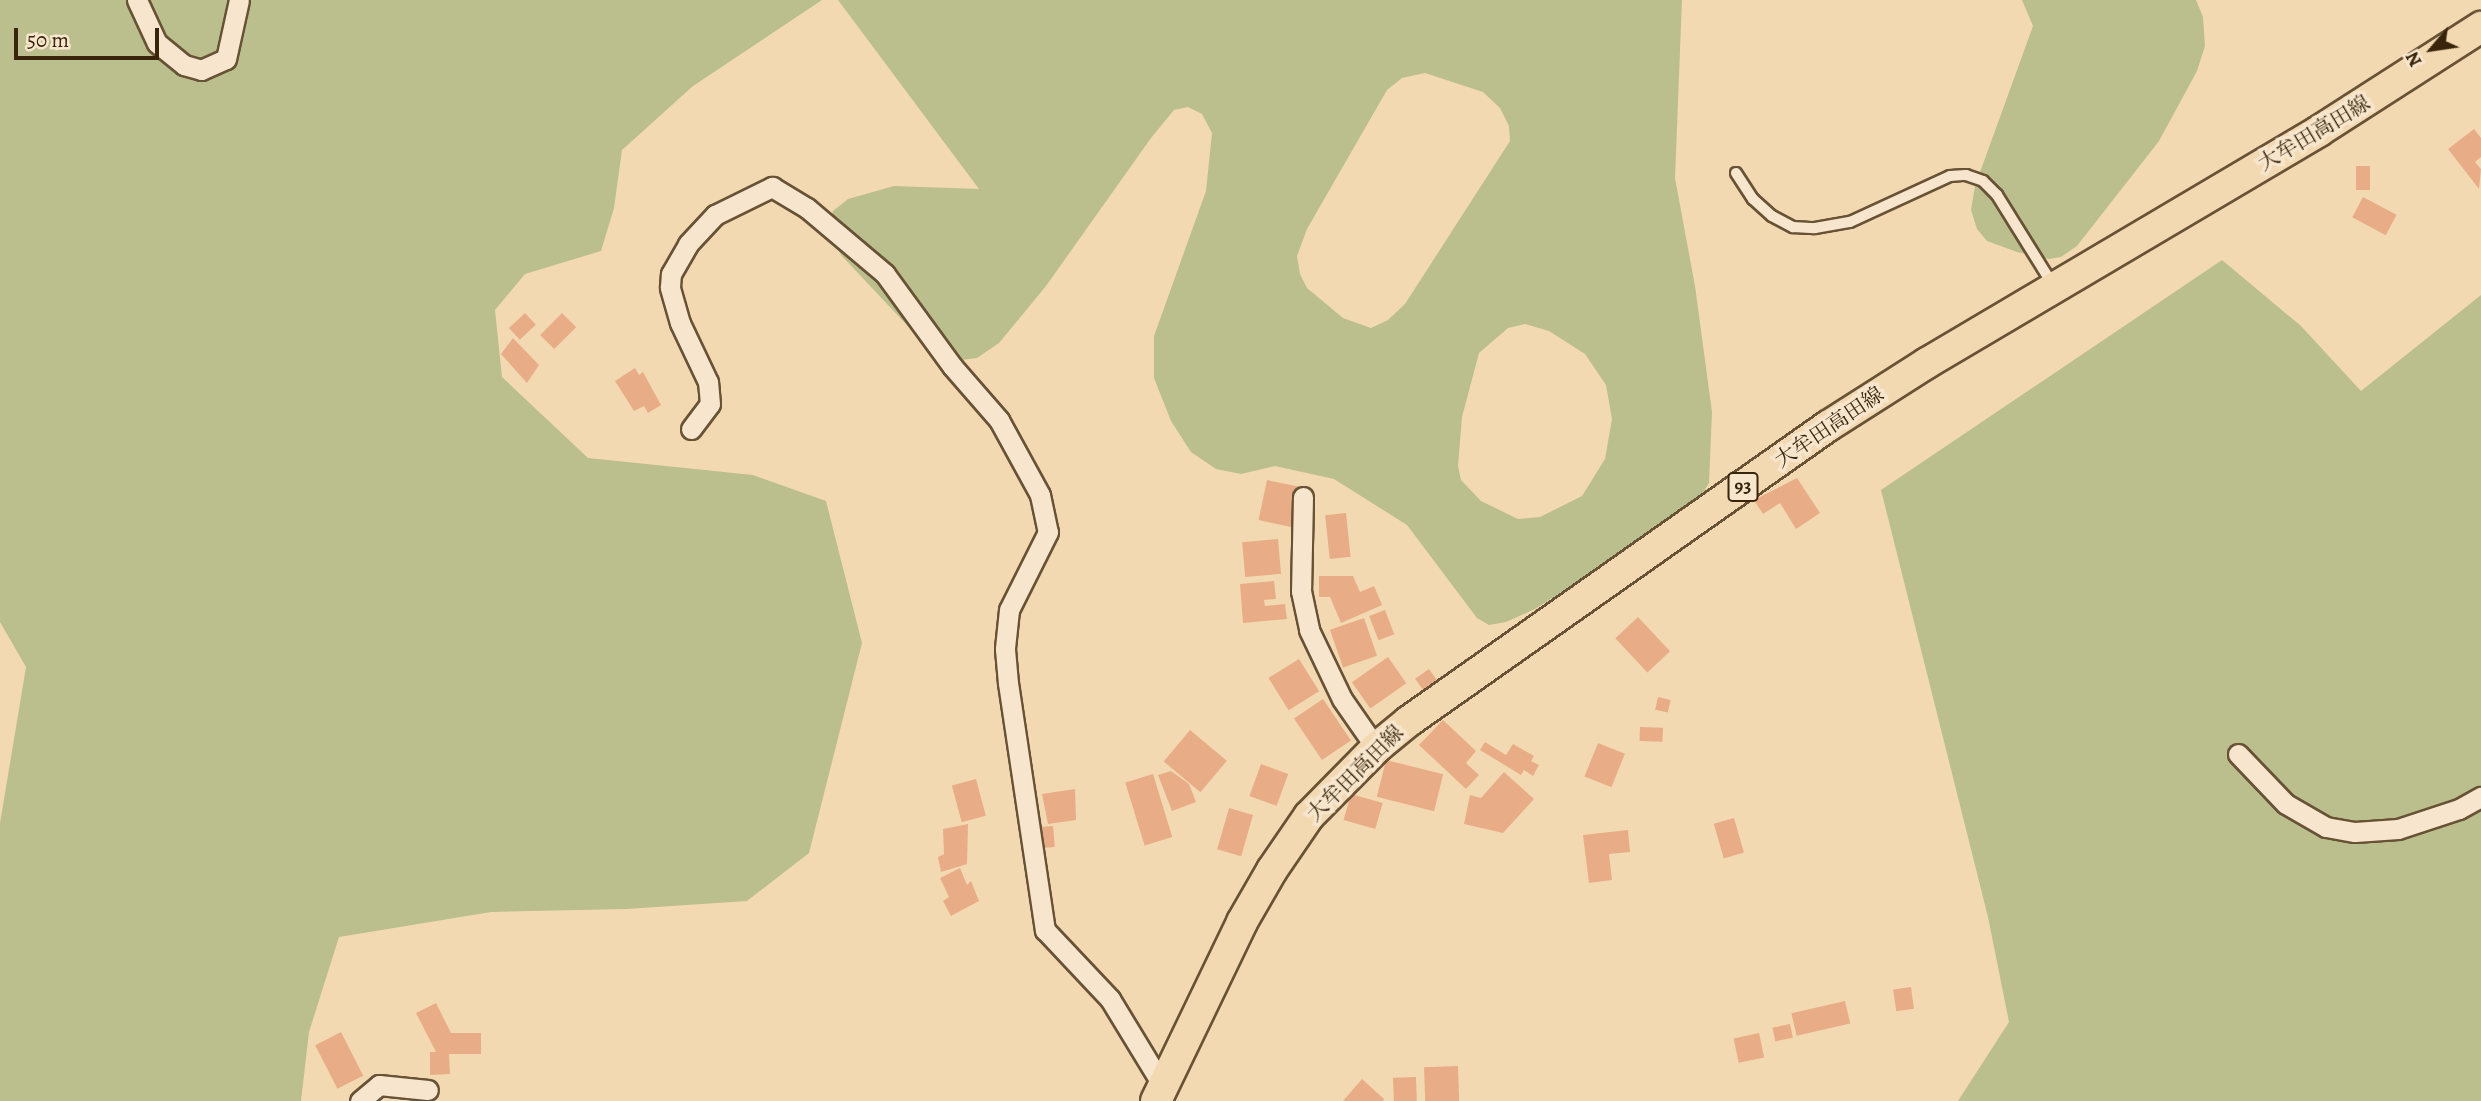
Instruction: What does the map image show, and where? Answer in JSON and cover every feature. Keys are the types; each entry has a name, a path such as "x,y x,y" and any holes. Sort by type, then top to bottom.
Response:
{"main road":[{"name":"大牟田高田線","path":"1159,1094 1242,922 1272,870 1309,816 1376,748 1409,721 1828,425 1927,363 2401,81 2481,27"}],"street":[{"path":"137,0 157,43 184,65 201,70 226,59 239,0"},
{"path":"691,429 710,404 708,382 680,323 670,287 671,274 688,244 715,215 772,187 807,208 885,274 952,366 999,420 1040,495 1048,532 1009,610 1005,649 1009,697 1045,930 1111,999 1159,1094"},
{"path":"1303,497 1301,591 1309,630 1342,699 1376,748"},
{"path":"2238,754 2286,804 2326,827 2355,832 2398,829 2459,809 2481,797"},
{"path":"360,1101 379,1085 428,1090"}],"lane":[{"path":"1736,173 1753,199 1772,216 1793,228 1815,228 1850,222 1950,176 1966,175 1983,181 1997,195 2055,289"}],"green space":[{"path":"0,0 822,0 693,86 622,150 614,208 601,251 525,274 495,310 502,377 588,458 753,475 826,501 862,643 809,853 747,901 626,909 491,912 339,937 309,1032 301,1101 0,1101 0,823 26,667 0,622"},
{"path":"838,0 1682,0 1675,178 1695,286 1712,412 1709,483 1699,499 1670,522 1535,609 1506,622 1489,625 1477,618 1407,525 1334,479 1275,466 1241,474 1216,469 1191,452 1171,421 1154,378 1154,336 1206,191 1212,133 1202,114 1188,107 1174,110 1151,138 1046,286 999,343 977,358 962,360 935,355 841,255 828,228 833,211 848,199 894,186 979,189","holes":["1425,73 1483,92 1500,108 1509,126 1510,141 1405,304 1388,320 1371,328 1343,318 1307,288 1300,274 1297,256 1307,229 1387,90 1402,78","1525,324 1549,331 1585,354 1606,385 1612,419 1605,459 1582,496 1540,517 1518,519 1481,501 1461,480 1458,466 1462,417 1479,353 1508,328"]},
{"path":"2022,0 2196,0 2203,17 2205,46 2197,71 2159,141 2077,246 2061,257 2049,259 2017,252 1987,241 1977,229 1971,210 1975,186 2033,26"},
{"path":"2222,260 2301,326 2361,391 2481,295 2481,1101 1958,1101 2009,1022 1988,917 1881,490"}],"building":[{"path":"2474,129 2481,138 2481,157 2475,162 2481,169 2479,189 2448,149"},
{"path":"2356,166 2370,166 2370,190 2356,190"},
{"path":"2363,197 2397,215 2386,235 2352,217"},
{"path":"525,313 536,325 520,340 509,328"},
{"path":"562,313 576,327 554,349 540,335"},
{"path":"513,338 539,365 527,383 501,354"},
{"path":"635,368 639,375 643,372 661,405 648,413 644,406 634,411 615,381"},
{"path":"1797,478 1820,513 1796,529 1780,503 1763,514 1754,500"},
{"path":"1267,480 1299,487 1291,527 1258,520"},
{"path":"1346,513 1351,557 1330,559 1325,515"},
{"path":"1278,539 1281,574 1245,577 1242,542"},
{"path":"1319,576 1353,576 1360,592 1374,586 1382,605 1341,623 1330,597 1319,597"},
{"path":"1274,581 1276,599 1264,600 1265,606 1285,604 1287,619 1243,623 1240,584"},
{"path":"1385,610 1394,634 1378,640 1369,616"},
{"path":"1638,617 1670,651 1647,673 1615,638"},
{"path":"1364,618 1377,656 1343,668 1330,630"},
{"path":"1388,657 1406,683 1370,708 1352,682"},
{"path":"1299,659 1319,691 1289,710 1268,678"},
{"path":"1429,669 1438,682 1424,692 1415,679"},
{"path":"1658,697 1671,700 1668,713 1655,710"},
{"path":"1323,699 1351,740 1322,760 1294,719"},
{"path":"1443,720 1476,751 1466,763 1479,775 1466,789 1419,745"},
{"path":"1640,727 1663,728 1662,742 1640,741"},
{"path":"1190,730 1227,761 1200,792 1164,761"},
{"path":"1485,742 1506,755 1513,744 1534,756 1531,761 1539,765 1533,776 1524,770 1521,775 1480,750"},
{"path":"1598,743 1625,754 1611,787 1585,776"},
{"path":"1386,760 1443,774 1434,811 1377,797"},
{"path":"1261,764 1288,774 1277,806 1249,796"},
{"path":"1171,771 1189,784 1196,802 1172,811 1158,775"},
{"path":"1504,772 1534,799 1503,833 1464,824 1470,795 1481,798"},
{"path":"1153,774 1172,837 1145,846 1125,782"},
{"path":"976,779 986,816 962,822 952,785"},
{"path":"1075,789 1076,820 1048,824 1042,794"},
{"path":"1351,794 1383,803 1375,829 1344,820"},
{"path":"1229,808 1253,815 1241,856 1217,849"},
{"path":"1734,818 1744,853 1724,858 1714,824"},
{"path":"968,824 967,864 941,872 938,857 944,854 943,829"},
{"path":"1053,826 1055,847 1034,849 1032,828"},
{"path":"1628,830 1630,852 1609,854 1612,880 1589,883 1583,835"},
{"path":"960,868 967,885 971,881 979,901 951,916 943,901 949,897 940,878"},
{"path":"1911,987 1914,1009 1896,1011 1893,990"},
{"path":"1845,1001 1850,1023 1797,1036 1791,1013"},
{"path":"436,1003 451,1033 481,1033 481,1054 449,1054 450,1074 430,1075 430,1052 436,1052 416,1013"},
{"path":"1790,1024 1793,1038 1775,1041 1772,1028"},
{"path":"341,1032 363,1076 337,1089 315,1045"},
{"path":"1759,1033 1764,1057 1739,1063 1734,1038"},
{"path":"1458,1066 1459,1101 1425,1101 1424,1067"},
{"path":"1416,1077 1417,1101 1394,1101 1393,1078"},
{"path":"1362,1079 1384,1099 1383,1101 1343,1101"}]}
